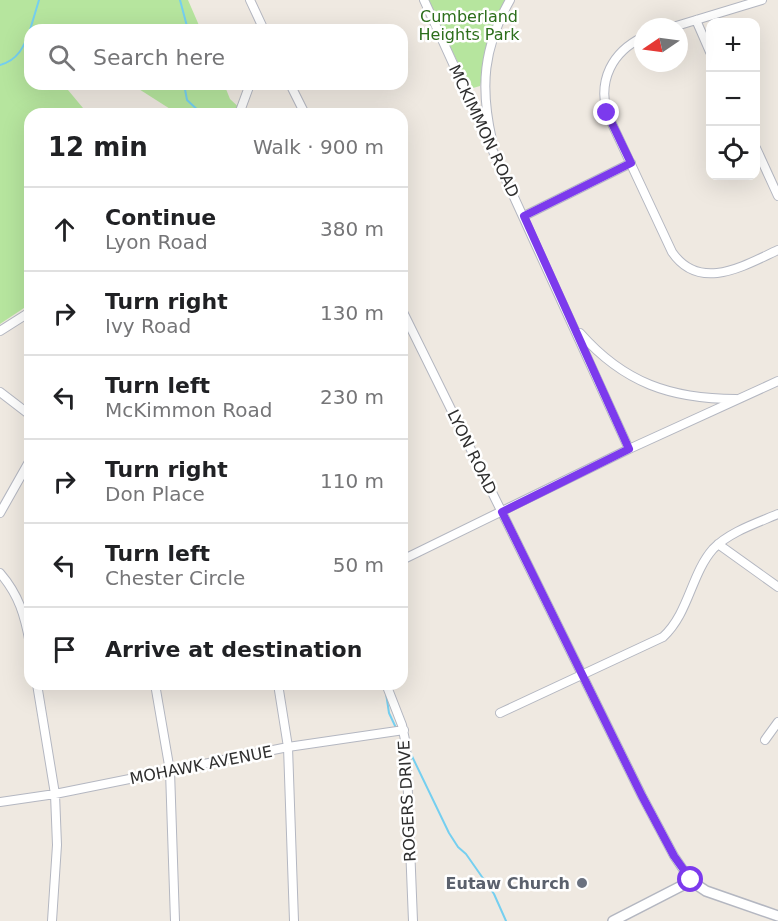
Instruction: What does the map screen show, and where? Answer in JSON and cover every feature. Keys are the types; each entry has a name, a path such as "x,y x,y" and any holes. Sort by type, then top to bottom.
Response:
{"street":[{"path":"250,0 261,24"},
{"name":"MCKIMMON ROAD","path":"424,0 629,449 778,381"},
{"path":"495,153 486,113 485,79 491,45 510,0"},
{"path":"688,22 762,0"},
{"path":"696,20 706,41"},
{"path":"634,43 620,52 609,69 603,93 607,113 672,252 686,266 705,273 725,273 778,250"},
{"path":"241,108 248,90"},
{"path":"293,90 302,108"},
{"path":"760,157 778,196"},
{"path":"524,216 631,163"},
{"path":"0,331 24,316"},
{"name":"LYON ROAD","path":"408,322 582,675 674,856 691,880"},
{"name":"MCKIMMON ROAD","path":"575,327 606,360 647,384 670,393 692,397 741,399"},
{"path":"0,392 24,410"},
{"path":"408,557 629,449"},
{"path":"0,513 24,471"},
{"path":"500,712 655,642 676,622 706,559 718,544 778,514"},
{"path":"718,544 778,587"},
{"path":"0,573 19,600 24,614"},
{"path":"38,690 55,794 57,845 52,921"},
{"path":"156,690 170,771 175,921"},
{"path":"279,690 288,747 294,921"},
{"name":"ROGERS DRIVE","path":"388,690 404,730 407,755 413,921"},
{"path":"765,740 778,722"},
{"name":"MOHAWK AVENUE","path":"0,802 55,794 288,747 404,730"},
{"path":"613,921 691,880 706,891 778,916"}],"green space":[{"path":"0,0 188,0 198,24 24,24 24,90 68,90 83,108 24,108 24,308 0,324"},
{"name":"Cumberland Heights Park","path":"428,0 507,0 480,86 473,88 469,86"},
{"path":"140,90 226,90 230,99 240,108 169,108"}],"waterway":[{"path":"32,24 39,0"},
{"path":"180,0 186,24"},
{"path":"0,65 16,56 24,44"},
{"path":"185,90 187,100 196,108"},
{"path":"386,693 389,713 397,730"},
{"path":"409,750 449,833 494,894 506,921"}],"place":[{"name":"Eutaw Church","path":"582,883"}],"route":[{"path":"607,113 631,163 524,216 629,449 502,512 642,796 681,869 691,880"}]}
